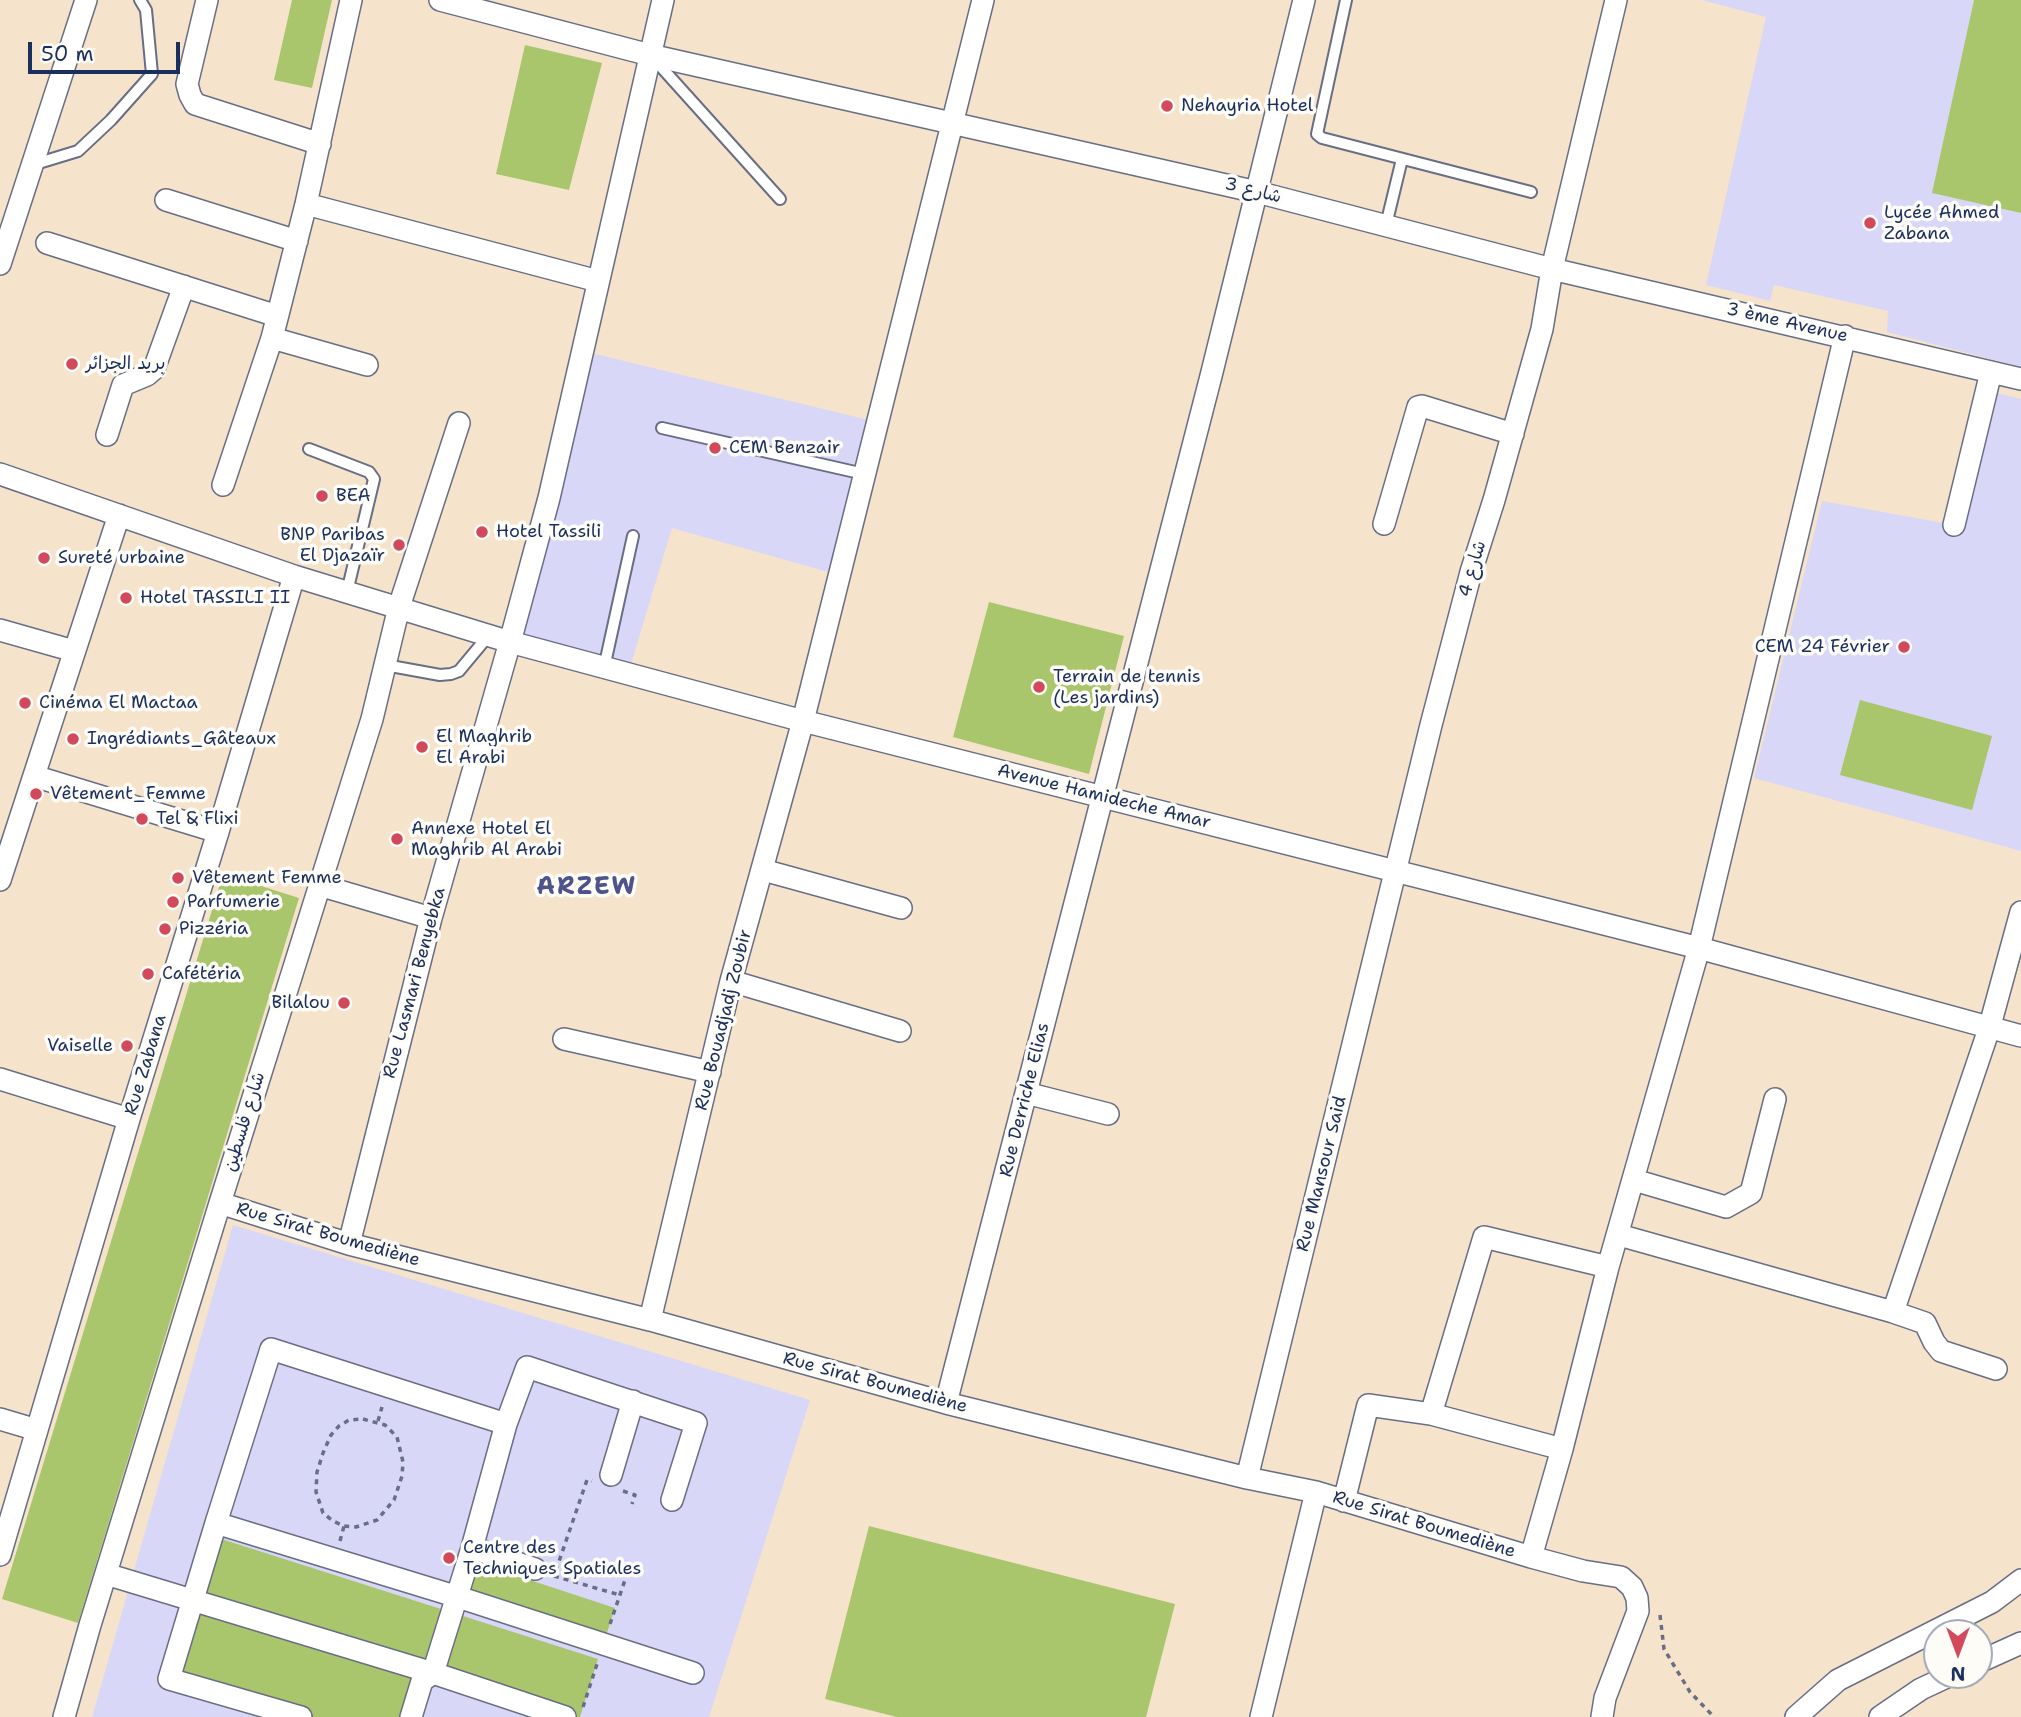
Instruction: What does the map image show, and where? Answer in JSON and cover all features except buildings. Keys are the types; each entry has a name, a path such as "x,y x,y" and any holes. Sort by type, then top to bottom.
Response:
{"street":[{"path":"0,264 86,0"},
{"path":"208,0 187,84 195,104 320,144"},
{"path":"223,485 272,338 306,204 351,0"},
{"name":"شارع 3","path":"440,0 650,55 1257,191 1552,269"},
{"name":"Rue Lasmari Benyebka","path":"349,1244 431,918 549,498 663,0"},
{"name":"Rue Bouadjadj Zoubir","path":"650,1320 731,981 803,721 982,0"},
{"name":"Rue Derriche Elias","path":"946,1403 1304,0"},
{"name":"شارع 4","path":"1395,870 1468,585 1542,329 1552,269 1616,0"},
{"path":"166,200 297,241"},
{"path":"306,204 598,281"},
{"path":"47,243 277,316"},
{"name":"3 ème Avenue","path":"1552,269 2021,379"},
{"path":"107,435 123,386 154,369 184,286"},
{"path":"1531,1557 1562,1450 1608,1267 1699,948 1845,336"},
{"path":"272,338 366,365"},
{"path":"1954,525 1991,372"},
{"path":"1384,524 1418,407 1513,434"},
{"name":"شارع فلسطين","path":"64,1717 220,1203 372,719 399,607 459,424"},
{"name":"Avenue Hamideche Amar","path":"2,480 119,515 294,576 604,668 1699,948 2021,1037"},
{"path":"0,880 119,515"},
{"name":"Rue Zabana","path":"0,1555 294,576"},
{"path":"0,630 75,651"},
{"path":"34,776 218,832"},
{"path":"763,870 901,908"},
{"name":"Rue Mansour Said","path":"1247,1478 1395,870"},
{"path":"319,885 431,918"},
{"path":"1893,1312 1989,1029 2021,912"},
{"path":"731,981 900,1031"},
{"path":"564,1038 710,1072"},
{"path":"0,1079 129,1119"},
{"path":"1026,1093 1108,1114"},
{"path":"1634,1180 1726,1207 1743,1198 1751,1193 1775,1098"},
{"name":"Rue Sirat Boumediène","path":"220,1203 349,1244 650,1320 946,1403 1247,1478 1316,1492 1531,1557 1621,1577 1632,1587 1637,1598 1638,1611 1605,1698 1602,1717"},
{"path":"1619,1234 1925,1323 1941,1351 1996,1369"},
{"path":"1431,1413 1484,1237 1608,1267"},
{"path":"301,1717 169,1679 271,1349 506,1424"},
{"path":"411,1717 422,1681 432,1673 458,1597 506,1424 527,1367 696,1423 672,1500"},
{"path":"611,1483 633,1401"},
{"path":"1344,1501 1368,1405 1431,1413 1562,1450"},
{"path":"0,1419 37,1430"},
{"path":"1261,1717 1316,1492"},
{"path":"216,1523 458,1597 692,1673"},
{"path":"472,1548 544,1572"},
{"path":"106,1574 432,1673 565,1717"},
{"path":"1796,1717 1838,1680 1992,1602 2021,1580"},
{"path":"1993,1656 2021,1643"},
{"path":"1880,1717 1923,1688"}],"lane":[{"path":"32,165 78,151 111,120 152,74 146,10 140,0"},
{"path":"1346,0 1317,134 1322,138 1531,192"},
{"path":"650,55 780,199"},
{"path":"1386,225 1402,159"},
{"path":"662,428 864,474"},
{"path":"309,449 369,472 374,479 347,592"},
{"path":"604,668 633,536"},
{"path":"385,665 440,675 451,674 459,671 489,635"}],"path":[{"path":"363,1419 378,1421 392,1430 397,1437 403,1462 399,1488 386,1511 377,1520 367,1525 344,1526 323,1513 319,1503 316,1492 320,1462 331,1435 339,1426 349,1420 363,1419"},
{"path":"620,1595 544,1572 587,1480 611,1483 635,1494 632,1504"},
{"path":"1660,1614 1664,1648 1690,1692 1714,1717"}],"shaded area":[{"name":"Lycée Ahmed Zabana","path":"1702,0 2021,0 2021,367 1887,332 1888,311 1774,285 1770,301 1706,285 1766,17"},
{"name":"CEM Benzair","path":"587,352 877,422 839,575 672,528 628,674 510,642"},
{"name":"CEM 24 Février","path":"1994,392 2021,399 2021,851 1754,778 1822,501 1949,524"},
{"name":"Centre des Techniques Spatiales","path":"233,1225 810,1400 709,1717 92,1717"}],"green space":[{"path":"292,0 332,0 312,88 274,80"},
{"path":"1974,0 2021,0 2021,213 1932,193"},
{"path":"525,45 602,63 569,190 496,174"},
{"name":"Terrain de tennis (Les jardins)","path":"989,602 1124,636 1089,774 953,737"},
{"path":"1860,700 1992,736 1972,810 1840,775"},
{"path":"223,874 299,898 78,1623 2,1599"},
{"path":"869,1526 1175,1604 1146,1717 897,1717 825,1699"},
{"path":"212,1536 598,1659 580,1717 565,1717 191,1601"},
{"path":"469,1560 615,1608 603,1645 458,1597"},
{"path":"190,1610 422,1681 411,1717 301,1717 169,1679"}],"place":[{"name":"Nehayria Hotel","path":"1167,106"},
{"name":"Lycée Ahmed Zabana","path":"1870,223"},
{"name":"بريد الجزائر","path":"72,364"},
{"name":"CEM Benzair","path":"715,448"},
{"name":"BEA","path":"322,496"},
{"name":"Hotel Tassili","path":"482,532"},
{"name":"BNP Paribas El Djazaïr","path":"399,545"},
{"name":"Sureté urbaine","path":"44,558"},
{"name":"Hotel TASSILI II","path":"126,598"},
{"name":"CEM 24 Février","path":"1904,647"},
{"name":"Terrain de tennis (Les jardins)","path":"1039,687"},
{"name":"Cinéma El Mactaa","path":"25,703"},
{"name":"Ingrédiants_Gâteaux","path":"73,739"},
{"name":"El Maghrib El Arabi","path":"422,747"},
{"name":"Vêtement_Femme","path":"36,794"},
{"name":"Tel & Flixi","path":"142,819"},
{"name":"Annexe Hotel El Maghrib Al Arabi","path":"397,839"},
{"name":"Vêtement Femme","path":"178,878"},
{"name":"Parfumerie","path":"173,902"},
{"name":"Pizzéria","path":"165,929"},
{"name":"Cafétéria","path":"148,974"},
{"name":"Bilalou","path":"344,1003"},
{"name":"Vaiselle","path":"127,1046"},
{"name":"Centre des Techniques Spatiales","path":"449,1558"}],"district":[{"name":"ARZEW","path":"587,888"}]}
